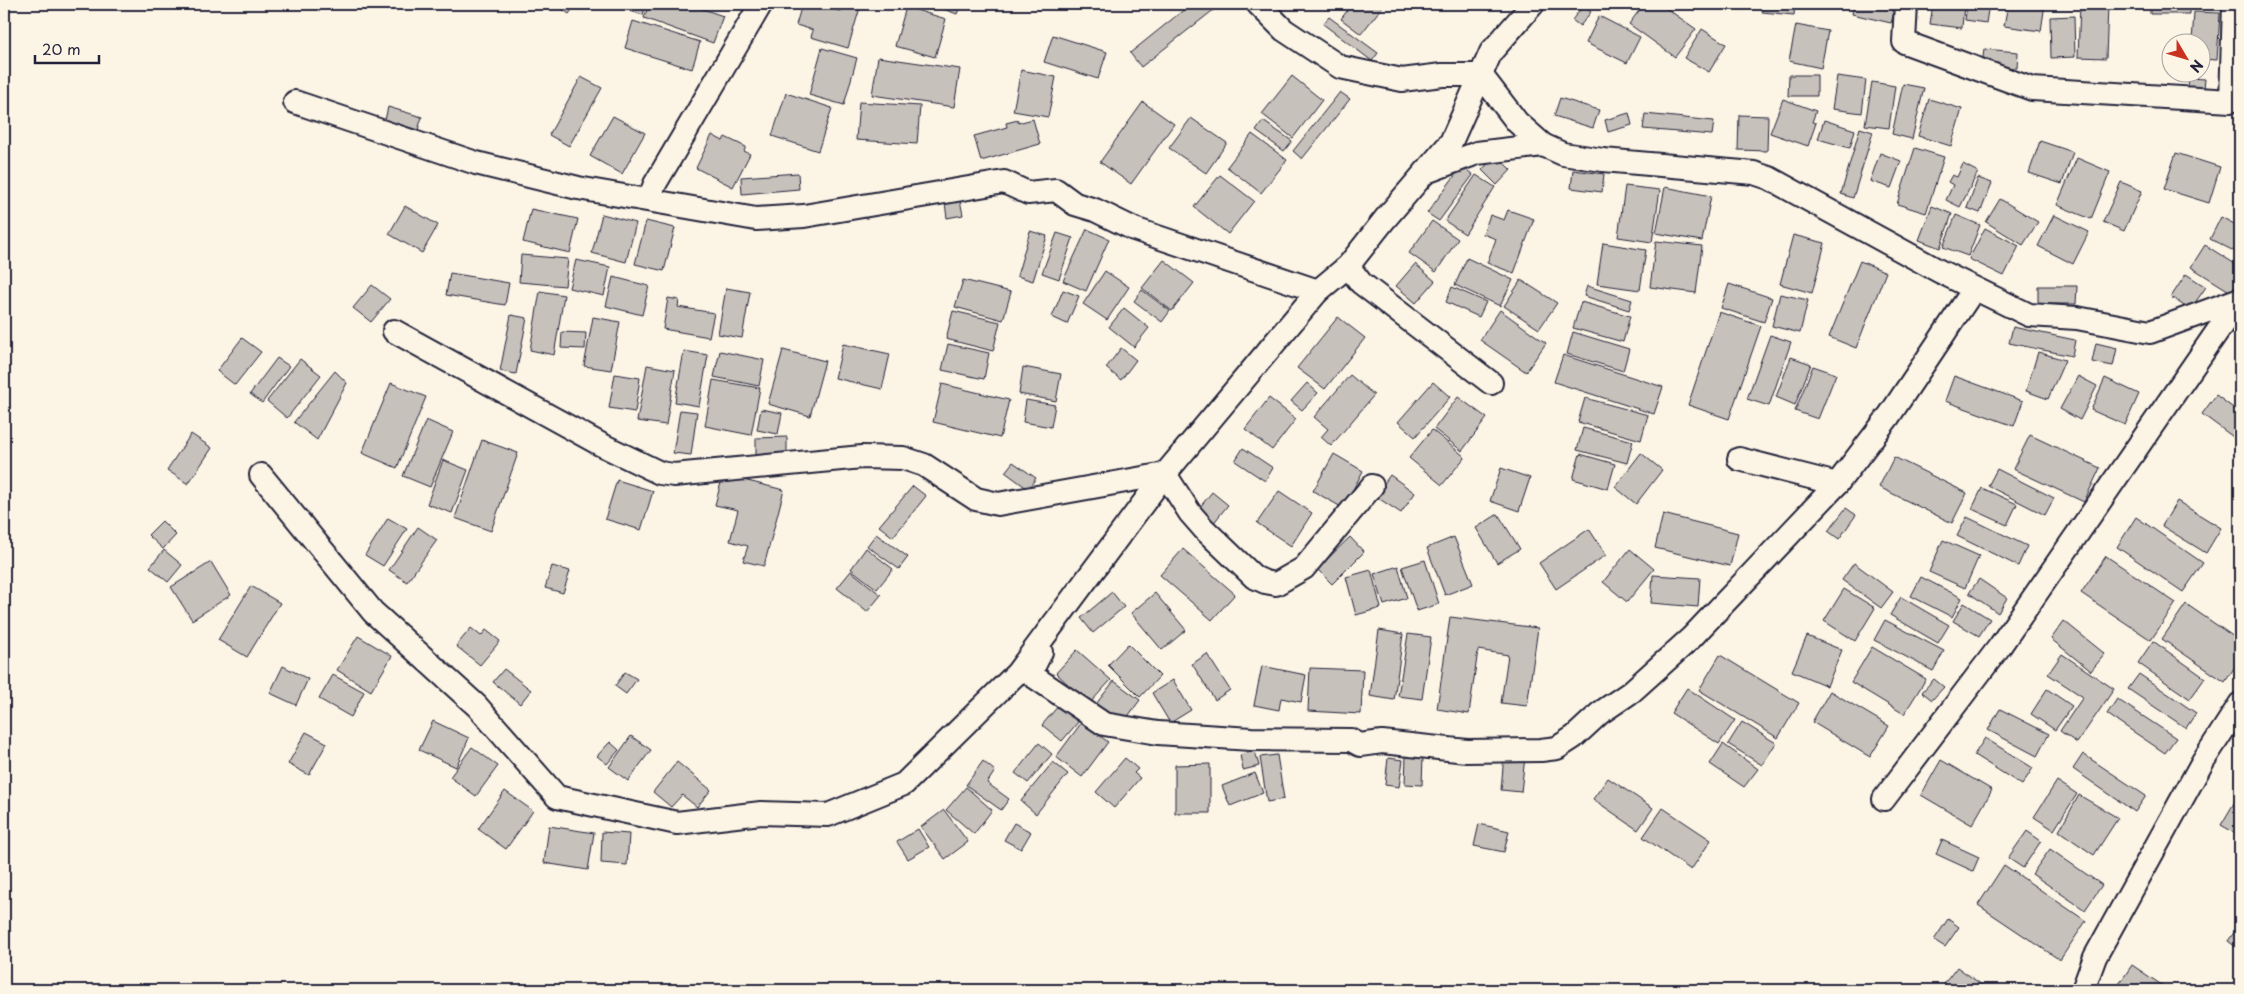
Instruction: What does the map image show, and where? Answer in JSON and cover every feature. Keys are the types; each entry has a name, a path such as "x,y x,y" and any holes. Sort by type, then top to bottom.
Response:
{"street":[{"path":"649,199 655,184 761,4"},
{"path":"1258,4 1284,30 1340,68 1402,80 1442,75 1481,75"},
{"path":"261,475 374,612 476,706 558,796 677,823 761,813 828,815 904,784 1017,673 1165,474 1318,291 1348,266 1450,142 1491,52 1533,4"},
{"path":"1906,4 1904,42 2032,89 2236,104 2234,4"},
{"path":"1481,75 1517,122 1543,145 1563,154 1603,160 1761,175 1974,289 2029,315 2077,318 2150,332 2240,300"},
{"path":"295,102 476,163 578,188 756,219 804,216 1004,182 1028,193 1056,190 1075,204 1095,210 1134,229 1318,291"},
{"path":"1425,172 1477,154 1543,145"},
{"path":"1348,266 1360,283 1491,383"},
{"path":"1060,613 1030,674 1104,724 1168,734 1251,739 1351,740 1360,745 1382,742 1468,751 1557,748 1574,737 1600,713 1631,692 1691,638 1837,484 1889,416 1974,289"},
{"path":"1884,799 2000,646 2240,300"},
{"path":"394,332 600,444 660,473 674,475 862,457 903,458 924,465 961,491 976,499 998,504 1165,474"},
{"path":"1739,460 1837,484"},
{"path":"1165,474 1190,512 1204,529 1254,577 1276,584 1304,568 1372,486"},
{"path":"2083,990 2095,957 2203,761 2240,704"}],"building":[{"path":"555,4 576,4 569,14"},
{"path":"629,4 646,4 643,15 627,10"},
{"path":"649,4 689,4 723,16 713,43 644,18"},
{"path":"802,4 825,4 824,7 840,11 842,4 861,4 848,48 811,37 813,30 796,25"},
{"path":"930,4 961,4 957,14"},
{"path":"1191,4 1213,4 1216,8 1141,67 1130,53"},
{"path":"1352,4 1380,4 1383,6 1361,34 1341,19"},
{"path":"1644,4 1660,4 1696,29 1675,57 1629,24"},
{"path":"1763,4 1795,4 1794,15 1762,12"},
{"path":"1854,4 1886,4 1896,6 1891,23 1852,14"},
{"path":"1933,4 1964,4 1962,28 1930,24"},
{"path":"1967,4 1989,4 1986,23 1965,20"},
{"path":"2008,4 2045,4 2041,31 2004,26"},
{"path":"2080,4 2108,5 2106,58 2078,57"},
{"path":"2150,4 2198,4 2198,8 2189,8 2189,14 2150,14"},
{"path":"1583,6 1591,12 1580,26 1572,20"},
{"path":"906,7 946,19 935,57 895,46"},
{"path":"2194,12 2220,13 2217,60 2212,60 2212,32 2193,32"},
{"path":"1599,16 1640,37 1627,63 1586,43"},
{"path":"2074,16 2075,57 2051,58 2050,17"},
{"path":"1329,17 1378,53 1372,61 1323,24"},
{"path":"633,21 700,42 692,69 625,48"},
{"path":"1796,25 1828,31 1821,68 1789,61"},
{"path":"1702,29 1726,44 1709,72 1684,58"},
{"path":"1053,35 1107,52 1098,79 1044,62"},
{"path":"822,48 857,58 844,105 809,95"},
{"path":"1984,49 2018,52 2017,68 1982,65"},
{"path":"878,57 960,69 954,107 872,95"},
{"path":"1021,70 1056,77 1048,117 1013,111"},
{"path":"1789,75 1817,75 1817,96 1788,96"},
{"path":"1292,76 1322,100 1293,138 1262,114"},
{"path":"1837,76 1866,80 1862,113 1832,109"},
{"path":"581,77 602,88 569,146 549,135"},
{"path":"1872,82 1895,86 1889,128 1865,125"},
{"path":"2189,82 2205,82 2204,88 2188,87"},
{"path":"1903,84 1924,88 1912,139 1892,134"},
{"path":"1340,92 1350,99 1302,159 1293,151"},
{"path":"786,93 832,108 818,151 772,136"},
{"path":"1560,98 1599,110 1593,128 1554,116"},
{"path":"1783,99 1816,111 1812,122 1816,123 1808,146 1770,133"},
{"path":"1929,99 1962,109 1951,146 1918,136"},
{"path":"859,102 920,106 917,144 856,140"},
{"path":"1143,102 1174,124 1131,184 1100,162"},
{"path":"388,107 422,117 418,130 385,120"},
{"path":"1629,113 1632,125 1608,132 1605,120"},
{"path":"1645,114 1714,121 1712,135 1643,129"},
{"path":"1739,115 1768,116 1767,151 1738,150"},
{"path":"613,116 645,133 622,174 590,156"},
{"path":"1191,118 1227,143 1206,173 1169,148"},
{"path":"1033,119 1040,144 981,161 974,136 1007,127 1006,123 1018,120 1018,123"},
{"path":"1824,120 1855,130 1850,148 1818,139"},
{"path":"1263,121 1292,141 1284,151 1256,131"},
{"path":"1860,128 1873,132 1853,198 1841,194"},
{"path":"1252,134 1287,160 1261,193 1227,167"},
{"path":"712,135 723,141 725,137 746,147 744,151 750,154 733,187 696,168"},
{"path":"2040,141 2073,152 2062,184 2029,173"},
{"path":"1915,148 1944,157 1926,213 1897,204"},
{"path":"1880,153 1901,161 1891,188 1870,181"},
{"path":"2176,153 2220,167 2209,203 2164,189"},
{"path":"1496,155 1511,170 1497,185 1482,170"},
{"path":"2077,158 2110,172 2091,219 2057,205"},
{"path":"1963,164 1978,172 1960,207 1946,200 1953,185 1948,182 1952,175 1957,177"},
{"path":"1462,166 1473,175 1439,221 1427,213"},
{"path":"1573,170 1604,174 1602,192 1571,188"},
{"path":"798,173 799,189 742,194 741,177"},
{"path":"1220,175 1254,201 1228,234 1194,207"},
{"path":"1476,175 1495,187 1465,234 1445,221"},
{"path":"1978,178 1992,183 1980,213 1967,208"},
{"path":"2121,182 2142,191 2124,231 2103,222"},
{"path":"1625,186 1660,190 1652,242 1618,237"},
{"path":"1665,187 1711,196 1702,241 1656,233"},
{"path":"2000,199 2038,222 2023,245 1986,222"},
{"path":"960,200 963,215 947,218 945,203"},
{"path":"405,206 438,225 422,253 389,234"},
{"path":"1932,206 1952,214 1940,248 1919,240"},
{"path":"531,209 578,219 570,253 523,242"},
{"path":"1508,210 1534,219 1514,273 1487,263 1496,239 1483,234 1490,215 1504,220"},
{"path":"602,214 636,223 626,262 592,253"},
{"path":"1956,215 1980,225 1968,256 1943,247"},
{"path":"2054,215 2089,232 2073,264 2038,246"},
{"path":"2221,217 2240,227 2240,254 2210,239"},
{"path":"646,221 675,228 664,271 635,264"},
{"path":"1432,221 1458,239 1436,272 1409,253"},
{"path":"1985,228 2019,246 2004,276 1969,259"},
{"path":"1087,229 1109,239 1086,291 1063,281"},
{"path":"1030,231 1047,236 1033,281 1017,276"},
{"path":"1057,233 1073,238 1059,279 1042,273"},
{"path":"1793,235 1825,243 1812,293 1780,284"},
{"path":"1656,241 1702,246 1696,293 1650,287"},
{"path":"1603,243 1646,250 1640,290 1597,284"},
{"path":"2205,245 2240,267 2240,285 2234,294 2191,267"},
{"path":"521,255 568,259 565,286 519,282"},
{"path":"1467,258 1513,280 1500,306 1455,285"},
{"path":"576,260 610,267 604,296 569,288"},
{"path":"1164,260 1194,283 1172,311 1142,288"},
{"path":"1860,261 1886,272 1856,348 1829,337"},
{"path":"1415,264 1435,281 1416,303 1396,286"},
{"path":"1105,271 1129,287 1107,320 1083,304"},
{"path":"450,273 509,283 505,305 446,295"},
{"path":"2186,274 2206,287 2190,310 2171,297"},
{"path":"613,277 649,286 642,315 606,306"},
{"path":"963,280 1011,292 1003,320 955,307"},
{"path":"1521,280 1557,303 1539,329 1504,306"},
{"path":"1729,284 1772,298 1764,322 1721,308"},
{"path":"372,285 390,299 371,322 353,308"},
{"path":"1587,286 1632,300 1629,310 1584,296"},
{"path":"2038,286 2077,286 2076,304 2038,304"},
{"path":"1452,287 1486,302 1479,317 1446,302"},
{"path":"726,288 750,292 742,338 718,334"},
{"path":"1063,290 1079,296 1067,324 1052,317"},
{"path":"1142,290 1170,311 1162,322 1134,301"},
{"path":"540,291 564,295 554,355 530,350"},
{"path":"1780,294 1808,300 1800,333 1772,326"},
{"path":"668,298 679,300 678,307 714,313 709,337 663,329"},
{"path":"1581,302 1630,316 1623,342 1573,328"},
{"path":"1124,308 1149,328 1134,347 1109,327"},
{"path":"1500,310 1546,343 1526,372 1480,340"},
{"path":"953,311 1000,322 993,351 946,339"},
{"path":"1719,312 1761,326 1729,419 1688,405"},
{"path":"511,315 527,318 516,374 500,371"},
{"path":"593,317 620,322 611,370 584,366"},
{"path":"1338,317 1365,338 1325,389 1297,368"},
{"path":"2013,327 2075,340 2072,356 2009,343"},
{"path":"562,332 586,333 585,349 561,348"},
{"path":"1573,332 1629,349 1623,371 1567,354"},
{"path":"1770,335 1791,342 1769,406 1747,399"},
{"path":"242,338 261,352 235,385 217,371"},
{"path":"2096,343 2117,348 2113,366 2092,362"},
{"path":"843,344 890,354 882,389 835,378"},
{"path":"948,344 989,353 984,379 942,370"},
{"path":"1121,348 1136,360 1121,380 1106,368"},
{"path":"783,350 825,361 810,416 768,404"},
{"path":"684,351 708,355 699,406 675,402"},
{"path":"720,351 764,360 759,386 714,377"},
{"path":"2038,352 2065,360 2048,399 2026,391"},
{"path":"1563,355 1663,387 1654,414 1554,382"},
{"path":"1791,357 1811,364 1795,405 1776,397"},
{"path":"277,358 289,366 262,403 250,394"},
{"path":"300,359 321,375 287,418 267,401"},
{"path":"647,365 675,370 666,425 637,421"},
{"path":"1813,366 1836,374 1818,419 1795,411"},
{"path":"1023,367 1061,374 1056,401 1019,394"},
{"path":"335,371 347,383 317,440 294,422"},
{"path":"615,374 640,378 635,412 609,408"},
{"path":"1350,375 1374,395 1331,446 1321,437 1328,429 1314,417"},
{"path":"1954,376 2023,401 2014,426 1945,401"},
{"path":"2078,376 2097,386 2080,420 2060,409"},
{"path":"2105,378 2139,394 2125,425 2091,410"},
{"path":"713,380 760,388 751,435 705,426"},
{"path":"1433,382 1450,397 1415,437 1398,422"},
{"path":"391,383 426,397 397,468 362,453"},
{"path":"1307,383 1318,393 1302,410 1291,401"},
{"path":"942,384 1009,400 1000,438 933,422"},
{"path":"2216,395 2240,413 2240,442 2202,414"},
{"path":"1458,397 1487,418 1462,451 1434,429"},
{"path":"1269,398 1296,419 1272,450 1245,429"},
{"path":"1585,398 1648,415 1641,440 1578,422"},
{"path":"1026,400 1055,405 1051,427 1023,422"},
{"path":"761,409 782,413 778,434 757,430"},
{"path":"680,410 697,412 691,455 673,453"},
{"path":"426,420 453,432 430,487 403,476"},
{"path":"1583,428 1633,441 1627,463 1577,450"},
{"path":"1432,430 1465,457 1442,485 1409,458"},
{"path":"191,434 212,448 188,484 167,470"},
{"path":"2030,435 2100,468 2084,502 2013,469"},
{"path":"787,437 787,454 756,455 756,438"},
{"path":"482,440 518,453 491,531 455,518"},
{"path":"1243,448 1273,468 1265,481 1235,461"},
{"path":"1641,453 1662,470 1636,504 1615,487"},
{"path":"1334,454 1363,471 1343,508 1313,491"},
{"path":"1580,454 1615,464 1608,489 1573,479"},
{"path":"1894,457 1967,493 1952,523 1879,487"},
{"path":"443,460 468,470 452,513 427,504"},
{"path":"1013,462 1036,478 1028,489 1005,472"},
{"path":"1501,468 1530,478 1519,511 1490,501"},
{"path":"1997,469 2054,498 2045,515 1988,486"},
{"path":"723,475 784,490 764,566 743,561 748,546 730,541 738,510 715,505"},
{"path":"1390,475 1415,493 1401,513 1375,496"},
{"path":"617,480 653,491 641,530 605,519"},
{"path":"913,486 926,496 893,537 879,526"},
{"path":"1982,488 2017,504 2007,525 1972,509"},
{"path":"1279,491 1312,513 1291,546 1257,523"},
{"path":"1212,492 1228,505 1212,525 1196,512"},
{"path":"2177,501 2221,528 2206,553 2162,526"},
{"path":"1846,508 1856,515 1839,539 1828,531"},
{"path":"1498,514 1520,549 1497,563 1476,528"},
{"path":"1663,514 1738,533 1730,566 1655,548"},
{"path":"1967,517 2027,546 2018,566 1957,536"},
{"path":"2136,517 2203,563 2183,592 2117,547"},
{"path":"388,518 407,529 383,566 365,555"},
{"path":"162,521 176,535 163,549 148,535"},
{"path":"418,527 437,540 407,582 389,570"},
{"path":"1589,529 1606,555 1556,589 1539,563"},
{"path":"876,534 908,557 899,569 867,546"},
{"path":"1350,537 1364,552 1332,584 1317,569"},
{"path":"1454,537 1473,584 1445,595 1427,548"},
{"path":"1943,540 1979,556 1965,588 1929,572"},
{"path":"866,548 893,569 877,589 851,569"},
{"path":"1183,549 1235,594 1212,620 1160,575"},
{"path":"1630,549 1654,569 1627,602 1603,582"},
{"path":"164,550 182,565 168,582 150,567"},
{"path":"2106,556 2176,603 2151,640 2081,593"},
{"path":"1425,560 1439,604 1417,611 1402,567"},
{"path":"211,562 231,595 192,620 171,587"},
{"path":"1854,563 1893,592 1881,608 1842,580"},
{"path":"552,566 570,571 563,593 545,588"},
{"path":"1398,566 1407,598 1384,605 1374,574"},
{"path":"1371,570 1381,608 1356,615 1346,577"},
{"path":"851,571 881,595 867,612 837,588"},
{"path":"1653,575 1700,578 1698,607 1651,603"},
{"path":"1921,577 1962,598 1952,617 1911,596"},
{"path":"1979,579 2007,598 1998,613 1969,593"},
{"path":"251,586 280,603 247,657 218,640"},
{"path":"1844,589 1875,608 1855,641 1824,621"},
{"path":"1112,592 1124,607 1093,633 1081,618"},
{"path":"1155,593 1186,630 1162,650 1131,613"},
{"path":"1901,597 1949,625 1938,643 1890,615"},
{"path":"1964,603 1990,619 1979,636 1953,621"},
{"path":"2186,604 2240,641 2240,659 2225,682 2162,639"},
{"path":"1450,617 1538,628 1527,706 1501,703 1508,655 1478,650 1469,714 1437,709"},
{"path":"1885,620 1944,651 1933,671 1874,640"},
{"path":"2064,621 2105,654 2091,671 2051,639"},
{"path":"471,628 481,636 486,630 500,641 480,665 456,646"},
{"path":"1379,630 1403,634 1394,700 1370,696"},
{"path":"1408,634 1431,637 1422,699 1398,696"},
{"path":"358,636 392,656 371,691 337,670"},
{"path":"1807,636 1842,650 1827,686 1792,671"},
{"path":"2153,641 2205,678 2190,699 2138,663"},
{"path":"1128,644 1160,676 1140,697 1108,665"},
{"path":"1872,647 1926,679 1904,714 1851,682"},
{"path":"1077,650 1111,680 1089,704 1056,673"},
{"path":"1207,654 1230,690 1215,700 1192,664"},
{"path":"2062,654 2114,689 2077,743 2060,731 2083,697 2048,674"},
{"path":"1720,655 1799,703 1778,738 1699,690"},
{"path":"283,666 308,679 296,705 270,693"},
{"path":"1262,666 1306,675 1301,702 1281,698 1279,710 1254,705"},
{"path":"1310,668 1363,670 1361,714 1308,711"},
{"path":"504,669 531,690 520,704 493,682"},
{"path":"625,672 637,679 626,694 615,686"},
{"path":"2139,674 2196,713 2186,728 2128,689"},
{"path":"333,675 364,692 351,717 319,699"},
{"path":"1934,679 1944,687 1932,700 1922,692"},
{"path":"1173,680 1191,710 1170,723 1152,693"},
{"path":"1114,681 1140,700 1123,723 1096,704"},
{"path":"1687,688 1735,720 1719,744 1671,713"},
{"path":"2047,689 2072,706 2055,730 2031,714"},
{"path":"1830,691 1889,726 1870,757 1812,722"},
{"path":"2117,699 2176,738 2165,753 2107,714"},
{"path":"1059,705 1079,721 1062,741 1042,725"},
{"path":"2000,709 2049,734 2037,756 1988,730"},
{"path":"433,721 469,738 456,767 419,750"},
{"path":"1082,722 1108,742 1082,777 1056,757"},
{"path":"1742,722 1776,743 1762,765 1728,744"},
{"path":"306,732 327,743 309,775 288,764"},
{"path":"631,736 651,750 628,781 609,767"},
{"path":"1985,738 2033,768 2022,785 1974,755"},
{"path":"610,742 619,750 607,764 597,756"},
{"path":"1039,743 1052,754 1028,783 1015,773"},
{"path":"1723,744 1758,769 1744,787 1710,764"},
{"path":"472,747 498,766 476,796 450,777"},
{"path":"1255,751 1259,766 1243,770 1240,755"},
{"path":"2083,754 2146,796 2135,812 2073,769"},
{"path":"1277,755 1284,799 1267,802 1260,757"},
{"path":"1406,755 1423,756 1422,785 1405,784"},
{"path":"1504,755 1525,757 1521,792 1501,790"},
{"path":"1125,758 1138,769 1134,773 1140,778 1114,808 1096,792"},
{"path":"1388,758 1403,760 1399,787 1385,785"},
{"path":"1941,760 1992,790 1972,825 1921,795"},
{"path":"983,761 995,771 987,783 1009,799 1001,810 966,785"},
{"path":"677,762 711,790 697,807 682,795 671,807 653,792"},
{"path":"1053,762 1068,774 1036,814 1021,801"},
{"path":"1210,764 1210,813 1175,813 1175,765"},
{"path":"1255,773 1263,793 1230,806 1222,786"},
{"path":"1608,778 1653,808 1638,830 1593,799"},
{"path":"2057,781 2077,794 2054,830 2034,817"},
{"path":"966,787 992,810 974,834 946,810"},
{"path":"505,791 533,811 506,849 478,829"},
{"path":"2240,793 2240,836 2221,825"},
{"path":"2079,795 2118,818 2094,855 2059,831"},
{"path":"1663,808 1711,840 1691,870 1643,837"},
{"path":"944,810 968,842 945,859 921,827"},
{"path":"1014,823 1031,832 1021,849 1004,840"},
{"path":"1479,824 1509,831 1504,852 1474,846"},
{"path":"549,826 594,833 588,870 544,863"},
{"path":"918,829 929,847 908,859 897,842"},
{"path":"2027,831 2041,841 2023,868 2008,858"},
{"path":"602,832 629,834 627,865 601,863"},
{"path":"1942,840 1979,857 1973,871 1936,854"},
{"path":"2050,849 2102,885 2085,910 2032,874"},
{"path":"2004,865 2086,921 2060,960 1978,905"},
{"path":"1948,919 1959,927 1945,947 1934,940"},
{"path":"2240,924 2240,950 2228,941"},
{"path":"2132,965 2169,990 2115,990"},
{"path":"1957,967 1989,990 1953,990 1944,984"}]}
